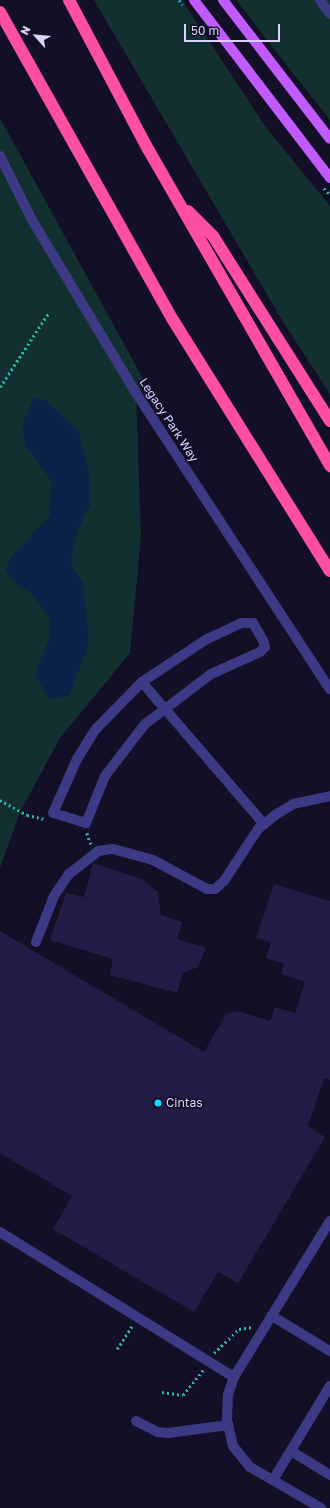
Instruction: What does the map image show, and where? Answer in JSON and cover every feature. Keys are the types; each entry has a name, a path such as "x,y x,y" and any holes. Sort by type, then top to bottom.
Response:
{"highway":[{"path":"69,0 177,200 330,466"},
{"path":"0,12 173,320 330,571"},
{"path":"177,200 213,236 330,421"}],"main road":[{"path":"194,0 330,178"},
{"path":"223,0 330,139"}],"lane":[{"path":"320,0 330,14"},
{"name":"Legacy Park Way","path":"0,156 32,220 136,393 330,689"},
{"path":"241,622 253,623 265,647 211,674 145,724 124,749 92,801 86,823 53,813 77,759 96,729 142,682 207,639 241,622"},
{"path":"142,682 264,824"},
{"path":"36,942 54,896 68,874 98,851 113,849 153,860 207,889 215,889 224,881 242,850 264,824 293,804 330,796"},
{"path":"321,1508 250,1467 233,1446 228,1425 228,1395 234,1377 330,1221"},
{"path":"0,1232 234,1377"},
{"path":"272,1316 330,1351"},
{"path":"273,1480 330,1386"},
{"path":"136,1421 158,1432 168,1434 228,1425"},
{"path":"291,1451 330,1475"}],"path":[{"path":"0,387 50,312"},
{"path":"0,800 27,815 44,819 53,813"},
{"path":"86,823 93,848"},
{"path":"118,1349 133,1324"},
{"path":"212,1355 238,1329 266,1326"},
{"path":"162,1392 184,1395 205,1368"}],"green space":[{"path":"94,0 182,0 265,126 330,206 330,394 285,325"},
{"path":"236,0 330,0 330,120 292,72"},
{"path":"0,118 147,386 136,393 141,536 130,653 60,738 20,812 0,868"}],"water":[{"path":"34,397 47,401 78,431 89,474 90,505 77,532 71,563 83,583 89,643 69,696 49,699 35,674 49,640 49,618 33,594 17,585 6,570 11,557 50,516 51,480 25,445 22,424"}],"building":[{"path":"93,863 142,879 158,892 161,915 182,922 177,939 206,948 198,967 183,973 177,993 110,975 113,959 50,940 66,893 84,897"},
{"name":"Cintas","path":"274,884 330,901 330,1080 324,1078 308,1126 325,1137 238,1283 218,1272 194,1312 53,1229 72,1196 0,1153 0,931 204,1052 226,1014 237,1011 270,1021 275,1007 295,1013 305,982 281,974 284,964 266,958 271,942 256,938"}],"place":[{"name":"Cintas","path":"158,1103"}]}
